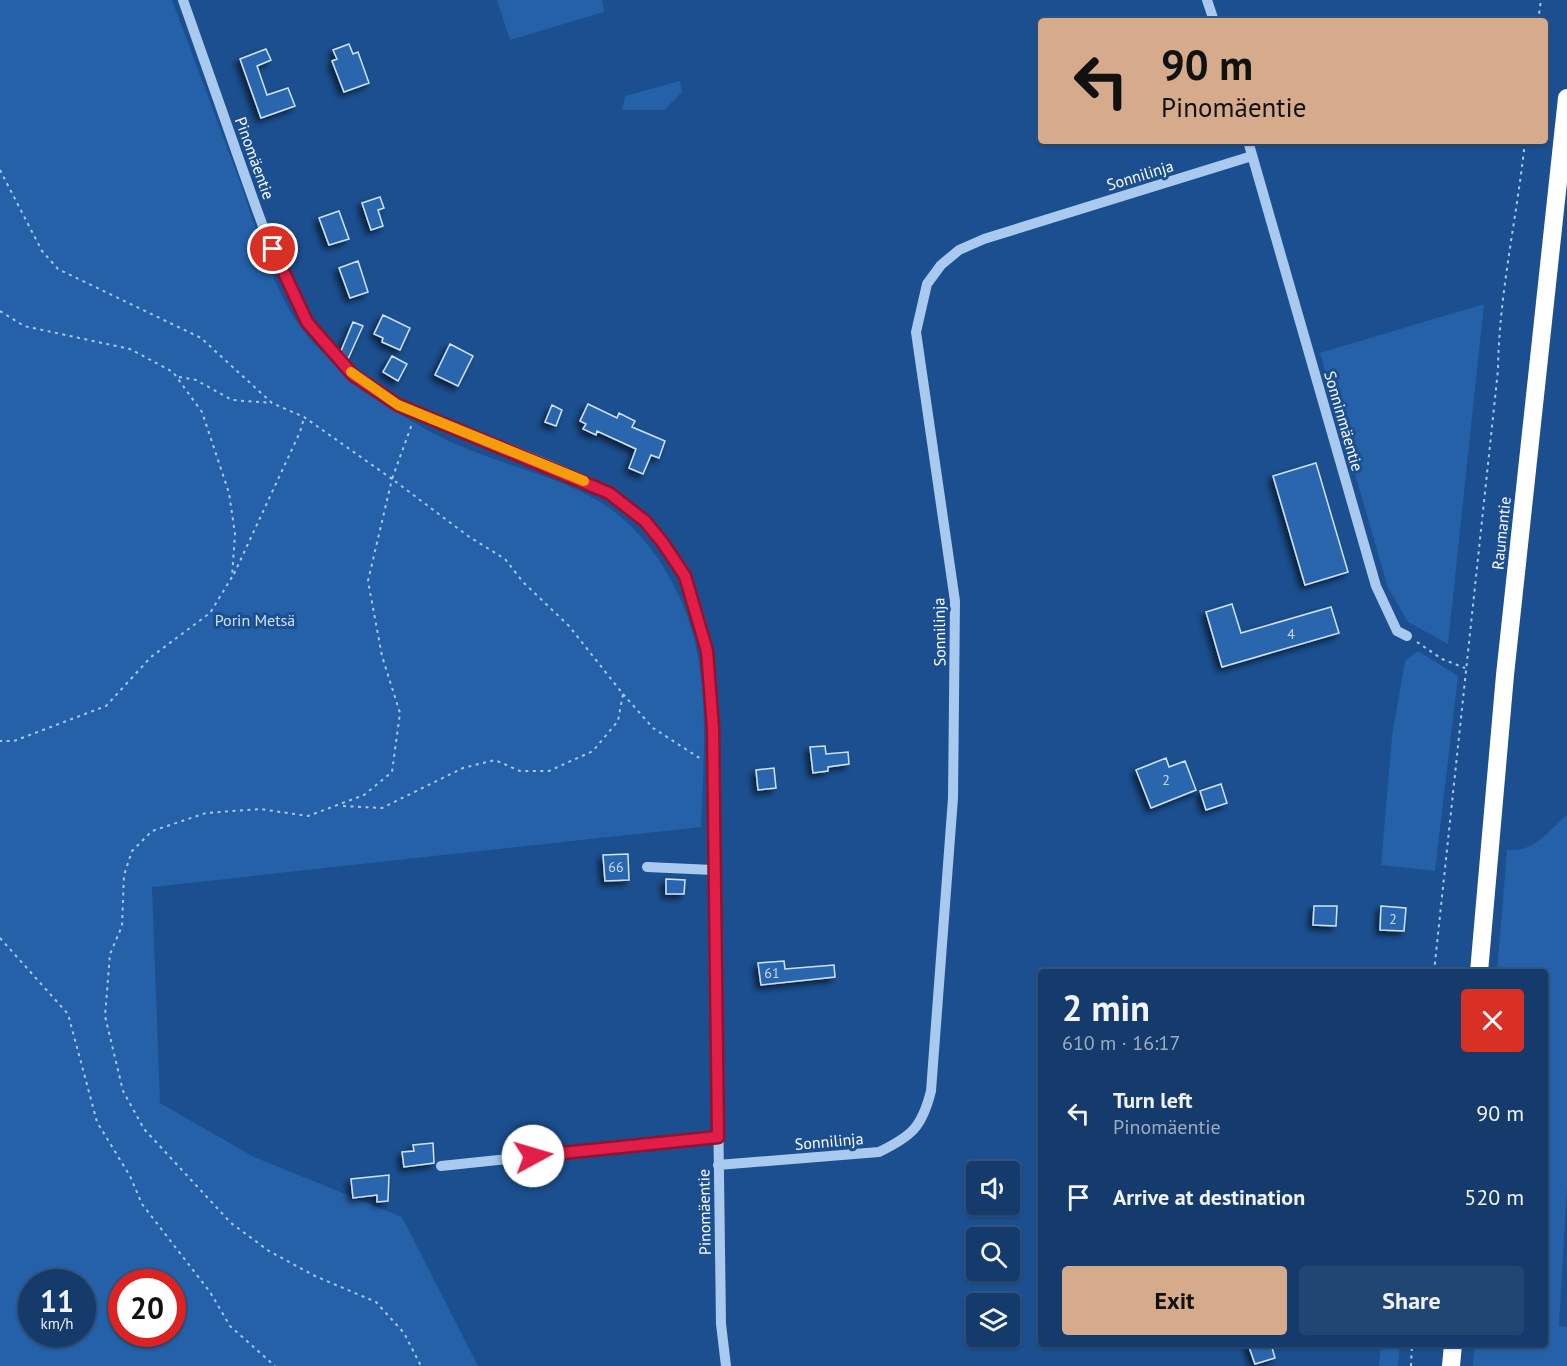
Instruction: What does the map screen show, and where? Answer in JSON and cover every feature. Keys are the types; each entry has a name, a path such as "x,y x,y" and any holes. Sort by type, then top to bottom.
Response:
{"highway":[{"name":"Raumantie","path":"1479,969 1505,675 1567,98"},
{"path":"1451,1366 1453,1347"}],"street":[{"name":"Pinomäentie","path":"183,0 266,235 307,322 353,375 398,405 609,493 645,521 685,576 707,651 714,770 713,870 716,935 718,1165 722,1324 726,1366"},
{"path":"1207,0 1213,18"},
{"name":"Sonninmäentie","path":"1249,144 1376,586 1397,631 1407,636"},
{"name":"Sonnilinja","path":"718,1165 879,1152 901,1141 925,1118 931,1091 953,798 955,601 916,332 927,284 941,265 959,250 984,239 1252,156"},
{"path":"648,867 713,870"},
{"path":"441,1166 718,1137"}],"path":[{"path":"1538,18 1540,0"},
{"path":"1434,969 1498,370 1502,288 1514,231 1525,144"},
{"path":"0,170 42,251 57,269 201,338 272,403 304,417 468,536 505,559 523,582 569,626 653,728 687,747 714,770"},
{"path":"0,311 24,326 130,349 173,372 201,412 229,493 235,534 232,577"},
{"path":"176,376 195,380 232,400 272,403"},
{"path":"417,413 392,479 368,581 382,656 400,713 392,772 364,795 308,816 260,809 206,813 152,831 132,851 124,875 122,926 110,954 105,1016 123,1091 144,1129 231,1223 269,1251 315,1276 376,1302 404,1333 421,1366"},
{"path":"0,741 14,741 43,732 106,706 151,657 210,613 232,577 300,432 304,417"},
{"path":"1407,636 1442,659 1465,669"},
{"path":"340,805 382,808 463,768 495,760 520,771 549,771 594,751 618,721 623,694"},
{"path":"0,938 68,1014 97,1122 130,1176 142,1204 210,1292 230,1326 274,1366"},
{"path":"1410,1366 1412,1347"}],"green space":[{"name":"Porin Metsä","path":"0,0 172,0 269,267 288,307 311,340 342,370 379,400 419,425 458,445 580,491 616,513 650,547 664,567 685,611 698,657 703,699 701,827 152,887 160,1103 254,1157 402,1217 478,1366 0,1366"},
{"path":"497,0 602,0 604,12 510,40"},
{"path":"680,81 682,92 664,110 622,110 625,96"},
{"path":"1484,304 1448,644 1408,622 1388,588 1320,353"},
{"path":"1418,651 1458,676 1435,871 1381,865 1392,736 1405,661"},
{"path":"1567,815 1567,1186 1559,1326 1567,1327 1567,1366 1473,1366 1474,1347 1548,1347 1548,969 1497,969 1507,850 1526,848"},
{"path":"1381,1347 1400,1347 1398,1366 1379,1366"}],"building":[{"path":"349,44 353,54 358,52 369,83 344,92 332,61 337,59 333,50"},
{"path":"266,49 271,60 257,66 267,95 288,88 295,106 261,118 240,59"},
{"path":"380,197 384,208 378,210 383,226 371,230 362,203"},
{"path":"339,211 349,239 329,245 319,218"},
{"path":"358,261 368,292 350,298 339,268"},
{"path":"383,315 410,328 400,350 382,342 383,338 374,334"},
{"path":"353,322 363,326 348,359 341,351"},
{"path":"450,344 473,356 458,386 435,375"},
{"path":"392,356 407,364 398,381 383,372"},
{"path":"588,404 617,418 619,413 635,421 632,427 665,441 659,458 651,455 643,474 629,468 636,449 597,431 596,435 583,429 586,424 580,421"},
{"path":"552,405 562,410 556,426 545,422"},
{"path":"1316,463 1348,572 1305,585 1273,476"},
{"path":"1232,604 1241,633 1331,607 1339,633 1222,667 1206,612"},
{"path":"825,746 826,754 848,752 849,764 828,767 828,771 813,773 810,747"},
{"path":"1166,758 1169,767 1185,761 1196,790 1151,808 1136,770"},
{"path":"774,768 776,788 758,790 756,770"},
{"path":"1221,784 1227,803 1206,810 1200,791"},
{"path":"628,854 629,880 605,881 603,855"},
{"path":"666,879 685,880 684,894 666,894"},
{"path":"1314,906 1337,906 1336,926 1313,925"},
{"path":"1381,906 1406,908 1404,931 1380,930"},
{"path":"784,961 785,969 834,965 835,977 761,985 758,963"},
{"path":"433,1143 434,1163 404,1167 402,1152 414,1151 413,1145"},
{"path":"389,1175 388,1201 377,1202 377,1195 353,1198 351,1179"},
{"path":"1249,1347 1272,1347 1275,1358 1255,1364"}],"slow traffic":[{"path":"351,372 398,405 584,481"}],"route":[{"path":"273,249 291,292 307,322 353,375 398,405 609,493 645,521 663,543 685,576 697,614 707,651 713,728 718,1137 533,1156"}]}
